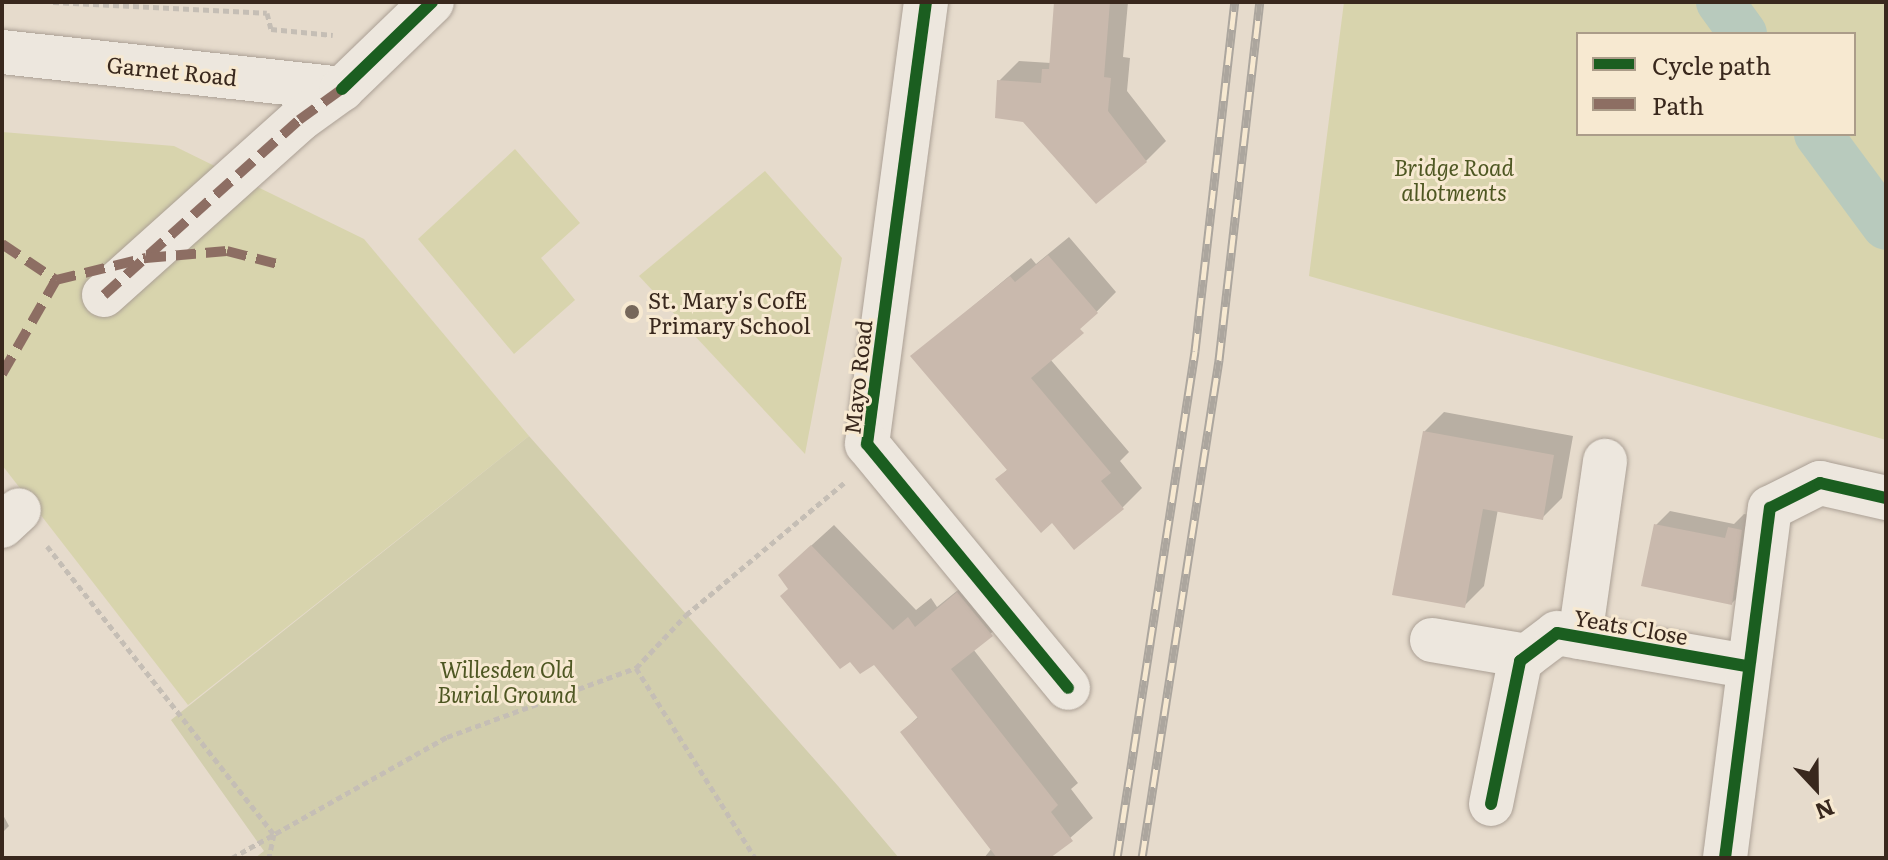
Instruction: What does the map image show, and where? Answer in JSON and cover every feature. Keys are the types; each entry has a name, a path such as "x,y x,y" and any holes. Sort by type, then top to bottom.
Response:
{"street":[{"path":"104,295 299,120 342,89 432,2"},
{"name":"Mayo Road","path":"926,2 867,444 1068,688"},
{"name":"Garnet Road","path":"2,52 342,89"},
{"path":"1580,637 1605,461"},
{"path":"1725,858 1746,666 1770,508 1820,483 1886,498"},
{"name":"Yeats Close","path":"1527,656 1557,633 1746,666"},
{"path":"1432,640 1527,656"},
{"path":"1491,804 1520,661 1527,656"}],"path":[{"path":"53,2 267,13 271,29 335,35 345,27"},
{"path":"11,518 274,834"},
{"path":"232,858 447,737 636,668 755,858"},
{"path":"269,858 274,834"}],"green space":[{"name":"Bridge Road allotments","path":"1344,2 1886,2 1886,440 1309,276"},
{"path":"2,132 174,146 364,239 529,436 188,705 2,465"},
{"path":"515,149 580,223 541,258 575,300 514,354 418,239"},
{"path":"765,171 842,258 805,454 639,276"},
{"name":"Willesden Old Burial Ground","path":"529,436 899,858 255,858 264,851 171,720"}],"building":[{"path":"1054,2 1110,2 1104,77 1111,78 1108,111 1147,162 1096,204 1023,122 995,118 997,80 1041,83 1042,69 1049,69"},
{"path":"1048,255 1098,313 1080,329 1084,333 1031,378 1111,473 1101,481 1124,509 1074,550 1052,523 1041,533 995,479 1007,470 910,356 1010,276 1015,282"},
{"path":"1423,431 1554,455 1543,520 1483,509 1465,608 1392,595"},
{"path":"1654,524 1725,538 1728,527 1742,530 1732,605 1641,586"},
{"path":"811,545 893,630 908,617 915,627 957,592 993,636 951,669 1058,805 1051,812 1073,841 1050,858 997,858 900,732 918,718 874,665 860,674 850,662 840,669 780,596 788,589 778,575"}],"waterway":[{"path":"1720,2 1742,32"},
{"path":"1819,136 1886,226"}],"railway":[{"path":"1117,858 1195,351 1235,2"},
{"path":"1142,858 1219,360 1260,2"}],"marked path":[{"path":"104,295 299,120 342,89"},
{"path":"2,244 56,280"},
{"path":"2,374 56,280 146,258 227,251 281,265"}],"cycle path":[{"path":"342,89 432,2"},
{"path":"926,2 867,444 1068,688"},
{"path":"1725,858 1770,508 1820,483 1886,498"},
{"path":"1491,804 1520,661 1557,633 1746,666"}],"place":[{"name":"St. Mary's CofE Primary School","path":"632,312"}]}
